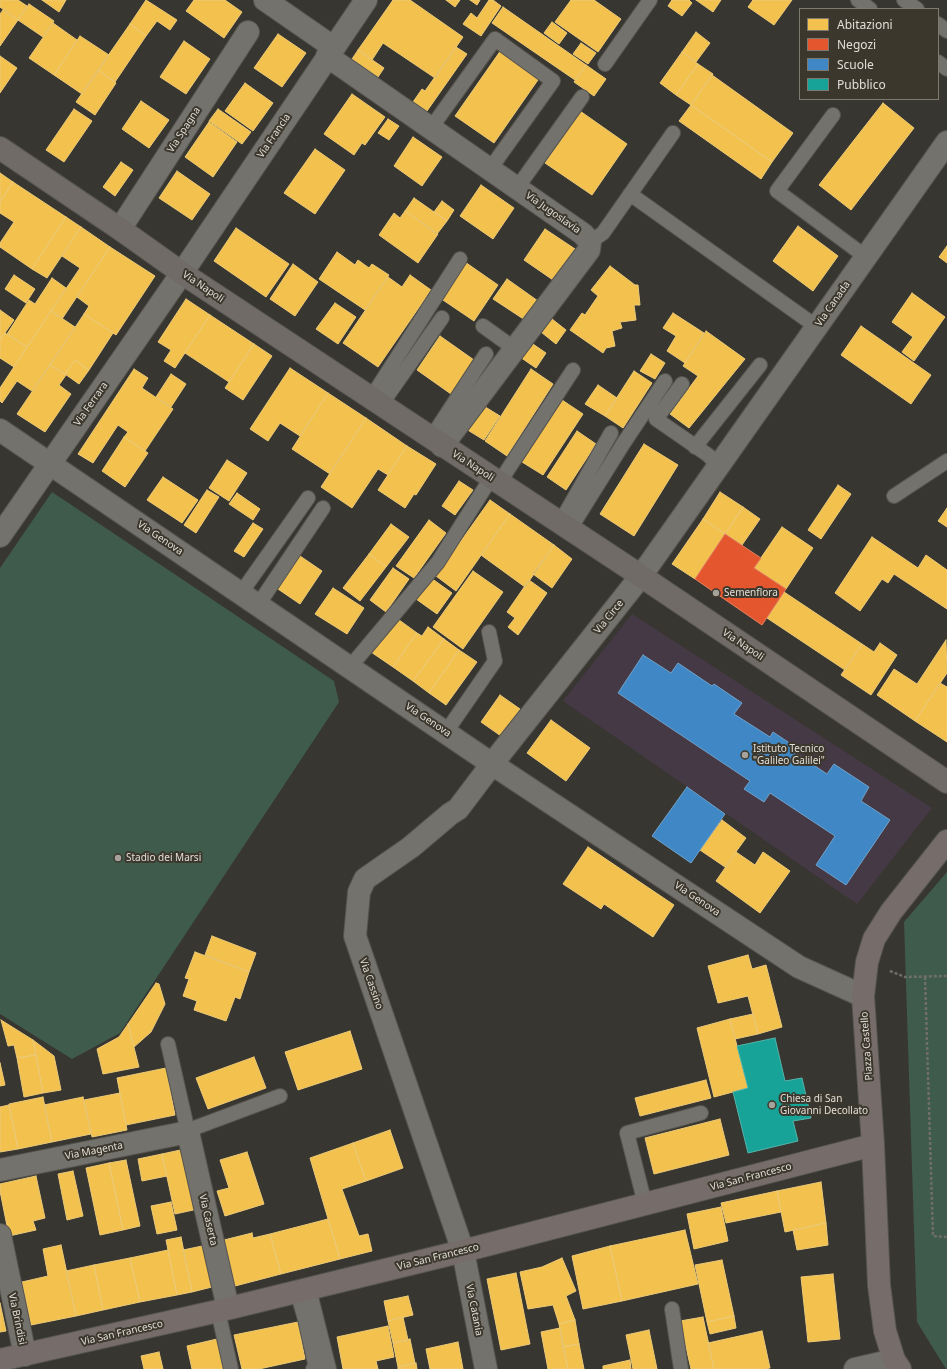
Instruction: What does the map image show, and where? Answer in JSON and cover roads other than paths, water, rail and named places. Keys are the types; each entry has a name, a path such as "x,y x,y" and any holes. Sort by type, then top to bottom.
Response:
{"main road":[{"name":"Via Napoli","path":"0,148 182,273 642,576 947,782"},
{"name":"Piazza Castello","path":"897,1365 885,1330 879,1285 873,1145 863,996 867,962 874,939 891,912 947,841"},
{"name":"Via San Francesco","path":"0,1360 223,1309 463,1251 873,1145"}],"street":[{"name":"Via Jugoslavia","path":"265,0 330,52 431,128 583,234 590,242 589,250 515,349 437,442"},
{"name":"Via Francia","path":"182,273 366,0"},
{"name":"Via Spagna","path":"120,229 248,32"},
{"name":"Via Canada","path":"719,466 947,142"},
{"name":"Via Ferrara","path":"0,536 182,273"},
{"name":"Via Genova","path":"0,430 492,764 799,967 863,996"},
{"name":"Via Circe","path":"492,764 642,576 719,466"},
{"name":"Via Cassino","path":"463,1251 355,936 356,916 359,892 365,879 411,847 458,809 492,764"},
{"name":"Via Magenta","path":"0,1170 188,1132"},
{"name":"Via Caserta","path":"188,1132 223,1309"},
{"name":"Via Brindisi","path":"0,1235 25,1355"},
{"name":"Via Catania","path":"463,1251 486,1369"},
{"path":"855,1369 897,1365"}],"lane":[{"path":"606,64 650,0"},
{"path":"858,0 869,8"},
{"path":"904,0 916,8"},
{"path":"939,25 947,31"},
{"path":"431,128 495,39 553,81 490,169"},
{"path":"939,63 947,69"},
{"path":"517,188 582,97"},
{"path":"833,115 777,191 866,257"},
{"path":"590,242 603,233 673,133"},
{"path":"630,194 817,327"},
{"path":"376,401 460,259"},
{"path":"376,401 442,318"},
{"path":"483,326 515,349"},
{"path":"437,442 486,354"},
{"path":"695,447 760,365"},
{"path":"350,667 438,562 573,370"},
{"path":"565,526 665,381"},
{"path":"682,384 656,419 708,455 719,466"},
{"path":"565,526 610,433"},
{"path":"894,496 947,461"},
{"path":"250,599 308,498"},
{"path":"250,599 323,508"},
{"path":"446,732 495,661 489,632"},
{"path":"168,1044 188,1132 197,1127 280,1096"},
{"path":"645,1204 626,1133 701,1113"},
{"path":"303,1290 305,1319 316,1368 313,1369"},
{"path":"303,1290 329,1369"},
{"path":"223,1309 231,1369"},
{"path":"672,1309 681,1369"}],"place":[{"name":"Semenflora","path":"716,593"},
{"name":"Istituto Tecnico \"Galileo Galilei\"","path":"745,755"},
{"name":"Stadio dei Marsi","path":"118,858"},
{"name":"Chiesa di San Giovanni Decollato","path":"772,1105"}]}
